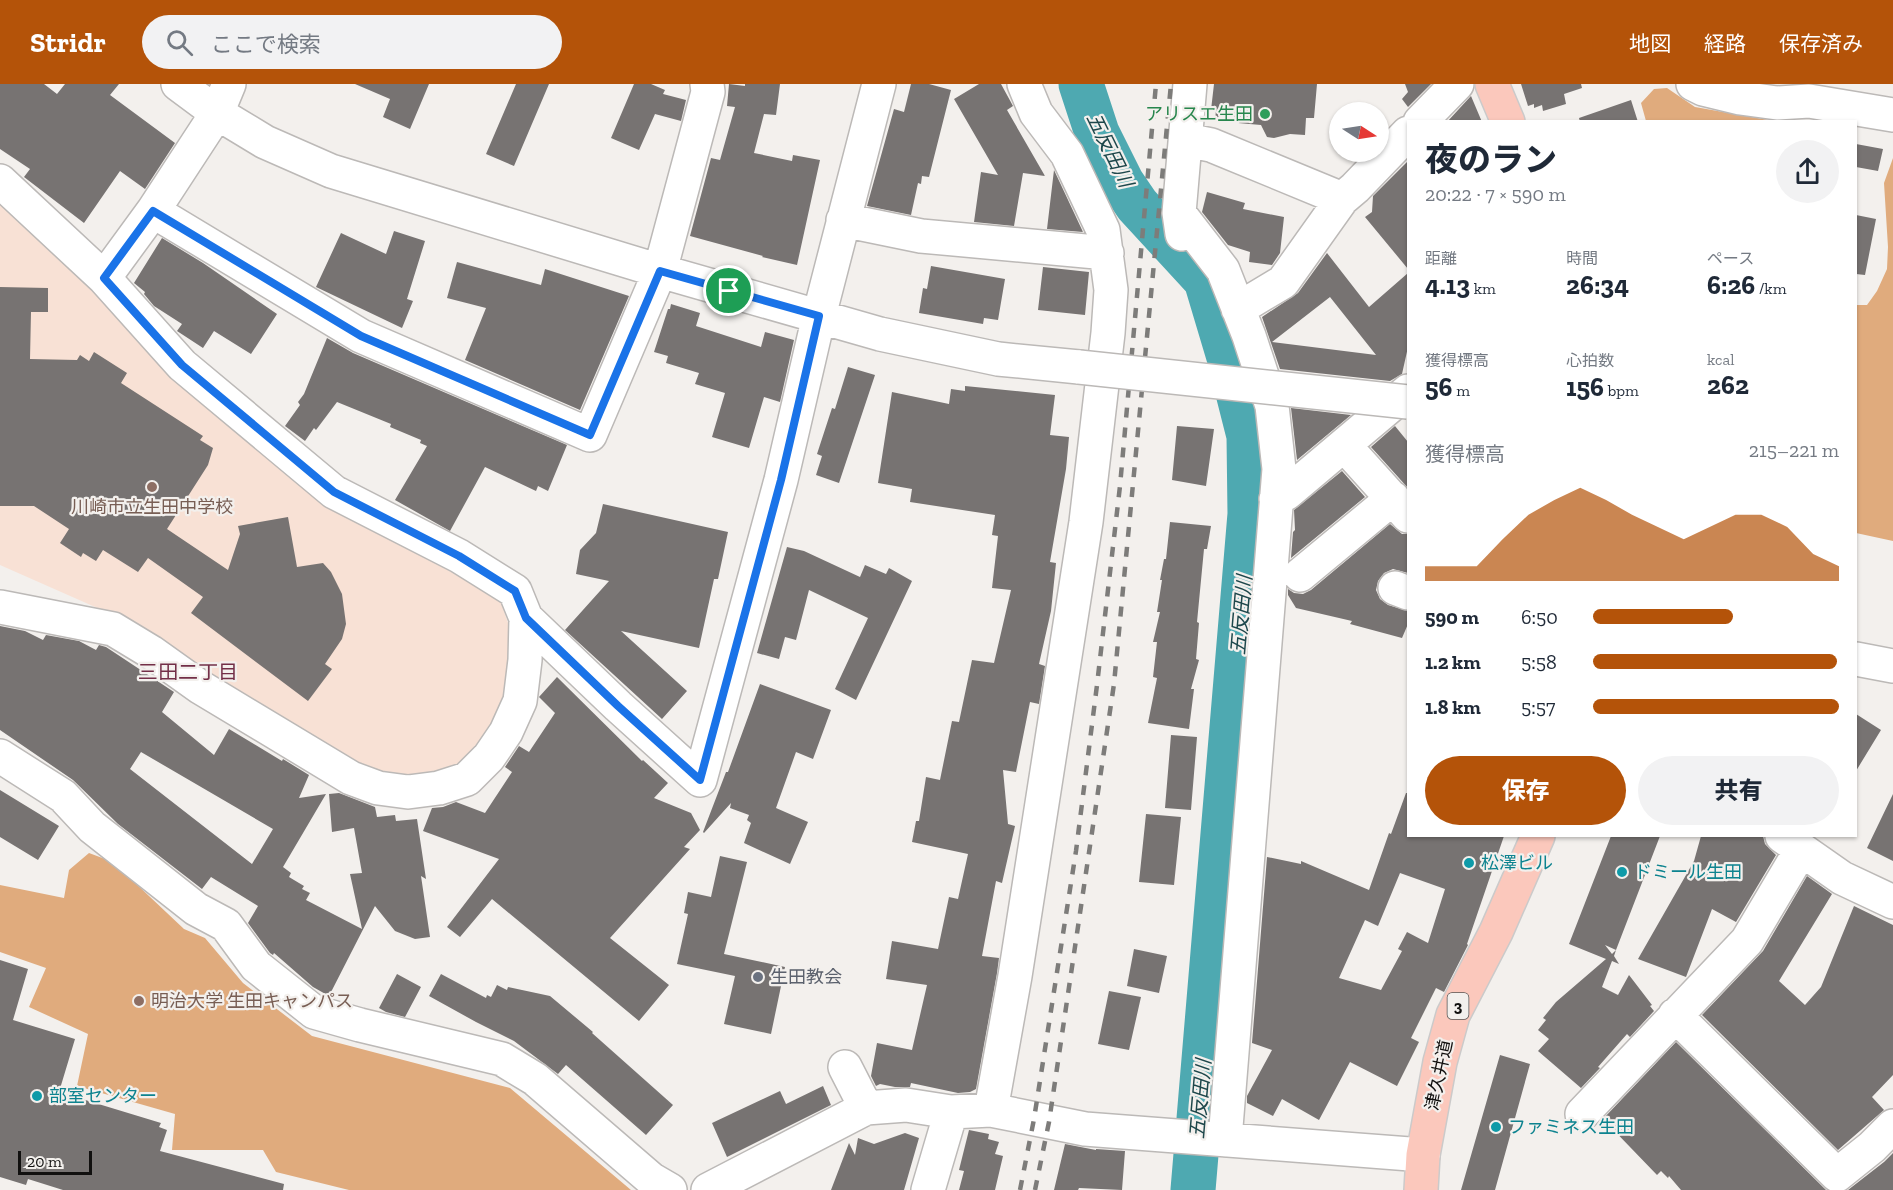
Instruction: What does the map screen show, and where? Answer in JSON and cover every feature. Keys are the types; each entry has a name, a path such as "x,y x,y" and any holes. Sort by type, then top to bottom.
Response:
{"main road":[{"path":"1492,84 1507,120"},
{"name":"津久井道","path":"1421,1190 1423,1155 1440,1062 1453,1016 1496,932 1538,837"}],"street":[{"path":"178,84 223,99 265,142 331,171 660,271 880,334 998,359 1407,402"},
{"path":"153,211 361,336 590,435 660,271 708,92 707,84"},
{"path":"526,618 700,780 781,480 819,316 879,84"},
{"path":"991,1110 1015,976 1086,522 1108,333 1110,290 1103,231 1067,154 1036,113 1024,84"},
{"path":"1190,84 1186,140 1188,231 1223,270 1238,309 1272,406 1279,469 1220,1140"},
{"path":"1422,120 1457,84"},
{"path":"1693,84 1703,90 1740,98 1777,103 1809,101 1893,115"},
{"path":"104,278 153,211 223,99"},
{"path":"1238,309 1283,282 1342,199 1407,135"},
{"path":"1186,140 1211,145 1342,199"},
{"path":"0,182 104,278 182,365 334,492 459,556 515,591 526,618 525,660 520,701 506,732 489,757 467,779 439,788 408,792 378,788 351,778 200,687 113,628 0,607"},
{"path":"843,220 921,236 1107,253"},
{"path":"1276,499 1287,493 1407,392"},
{"path":"1300,575 1401,507 1344,445"},
{"path":"1857,659 1893,666"},
{"path":"0,756 63,796 92,826 196,909 226,925 256,966 314,1012 502,1059 535,1079 651,1179 670,1190"},
{"path":"1582,1114 1747,941 1791,843 1842,878 1893,902"},
{"path":"1675,1015 1837,1175 1886,1147"},
{"path":"845,1067 866,1108"},
{"path":"708,1190 866,1108 906,1105 951,1112 991,1110 1085,1129 1423,1155"},
{"path":"928,1190 951,1112"}],"shaded area":[{"path":"1667,88 1695,107 1768,120 1646,120 1641,103 1654,89"},
{"path":"1893,158 1893,541 1857,533 1857,305 1867,305 1877,291 1887,269 1884,183"},
{"name":"川崎市立生田中学校","path":"0,194 323,501 500,599 516,647 500,721 462,769 412,777 385,777 336,755 120,618 0,565"},
{"name":"明治大学 生田キャンパス","path":"89,853 113,862 184,929 205,938 243,983 312,1036 510,1088 631,1190 349,1190 276,1172 263,1150 172,1150 175,1114 77,1086 88,1034 29,1007 46,968 0,952 0,885 64,898 69,870"}],"building":[{"path":"0,84 44,84 57,94 65,84 119,84 110,95 175,143 145,189 120,171 84,223 24,177 30,169 0,149"},
{"path":"355,84 429,84 410,129 383,117 390,99"},
{"path":"516,84 549,84 514,166 486,154"},
{"path":"634,84 651,84 665,90 663,94 686,100 681,121 655,114 639,150 611,138"},
{"path":"729,84 745,86 745,84 780,84 776,115 764,114 754,153 792,161 793,155 820,160 797,265 690,236 711,158 720,160 735,107 727,106"},
{"path":"911,84 929,84 951,90 929,177 922,176 921,184 918,183 911,215 867,206 894,109 904,112"},
{"path":"979,84 1001,84 1013,106 1007,110 1045,176 1023,173 1014,226 974,222 981,172 998,175 954,99"},
{"name":"アリスエ生田","path":"1214,84 1317,84 1314,118 1306,118 1305,135 1290,134 1274,138 1267,137 1261,125 1215,121 1216,110 1211,110"},
{"path":"1405,84 1431,84 1408,107 1402,99 1408,92"},
{"path":"1521,84 1581,84 1582,88 1564,94 1566,104 1543,111 1542,105 1534,108 1534,104 1528,106"},
{"path":"1470,97 1481,120 1449,120"},
{"path":"1631,100 1637,120 1580,120 1579,118"},
{"path":"1857,144 1883,149 1878,171 1857,167"},
{"path":"1407,162 1407,268 1365,217 1372,212 1373,196"},
{"path":"1054,170 1083,232 1047,229"},
{"path":"1207,192 1245,203 1243,209 1284,217 1280,253 1272,265 1249,262 1250,252 1228,245 1202,212"},
{"path":"1857,215 1876,219 1865,275 1857,274"},
{"path":"394,231 425,241 407,299 413,301 402,328 316,287 341,233 386,254"},
{"path":"162,238 277,314 251,354 214,331 203,348 177,331 182,324 154,306 144,294 145,292 134,283"},
{"path":"1327,253 1369,307 1407,274 1407,352 1402,374 1390,381 1280,369 1262,317 1298,293","holes":["1330,297 1376,355 1272,342"]},
{"path":"457,262 541,285 545,269 629,296 580,410 465,360 486,308 447,298"},
{"path":"931,266 1005,279 998,320 984,318 983,324 919,313 923,288 927,289"},
{"path":"1043,267 1089,272 1085,315 1038,310"},
{"path":"0,287 48,288 48,312 31,312 30,359 77,360 80,355 89,361 94,352 127,373 121,383 203,436 200,440 213,448 208,465 167,529 228,570 240,534 238,526 288,517 297,567 323,563 331,572 342,594 346,624 342,639 325,664 332,669 308,701 191,613 203,597 148,558 138,572 103,550 96,561 83,553 81,557 60,543 69,529 34,506 0,506"},
{"path":"671,304 700,313 696,326 761,347 765,332 794,340 780,402 764,397 749,448 712,437 725,393 695,384 699,373 666,363 668,356 654,352"},
{"path":"327,338 353,353 567,445 548,491 538,486 536,491 485,467 450,531 395,500 427,446 420,443 421,440 390,427 391,424 337,402 305,441 285,426 300,405 298,402 304,394"},
{"path":"848,367 875,375 839,483 816,475 822,456 817,454 832,408 835,409"},
{"path":"965,386 1055,395 1050,435 1069,437 1066,469 1050,562 1056,563 1051,611 1039,664 1045,666 1039,704 1030,702 1016,772 1003,770 1008,824 1015,826 1002,883 996,881 982,956 999,958 997,973 976,1089 958,1093 911,1083 910,1087 880,1084 876,1086 871,1076 877,1043 912,1050 927,985 886,979 892,941 938,949 949,897 958,899 968,854 912,842 916,821 919,821 926,777 940,780 952,721 959,722 972,660 994,663 1011,590 992,588 998,536 992,535 995,515 910,502 912,489 878,483 892,392 949,404 951,389 965,391"},
{"path":"1291,408 1351,415 1297,460"},
{"path":"1177,426 1214,429 1206,486 1172,480"},
{"path":"1395,426 1407,441 1407,487 1371,447"},
{"path":"1342,471 1365,497 1291,558 1295,530 1294,510"},
{"path":"603,504 728,532 718,579 714,579 699,648 621,631 687,691 662,719 565,630 609,581 576,574 580,550 596,533"},
{"path":"1170,522 1211,526 1207,549 1204,549 1197,622 1199,623 1196,659 1199,660 1191,689 1194,689 1189,729 1148,723 1157,678 1153,677 1157,642 1153,642 1160,612 1157,612 1162,580 1160,580 1164,559 1166,559"},
{"path":"1390,524 1402,534 1407,534 1407,573 1393,569 1384,573 1378,581 1376,590 1380,599 1388,605 1407,611 1407,626 1402,638 1350,624 1352,621 1296,608 1288,595 1288,589 1294,593 1303,594 1311,590"},
{"path":"787,547 804,551 860,577 865,565 886,574 889,568 912,581 856,700 835,689 868,618 809,590 796,640 785,637 779,659 757,653"},
{"path":"0,626 25,631 43,640 46,635 79,641 96,650 99,645 106,647 174,692 162,712 214,755 229,729 309,775 299,798 326,794 283,867 291,873 289,877 304,886 302,889 310,893 306,900 362,929 350,874 362,873 354,828 332,832 329,794 339,793 375,807 377,817 395,815 396,821 417,819 426,879 421,876 430,937 415,939 395,931 375,906 329,996 313,987 274,953 273,955 270,953 248,923 258,906 211,877 202,889 118,824 73,780 0,730","holes":["141,752 273,829 252,864 130,769"]},
{"path":"557,677 642,761 668,783 654,798 691,813 700,830 684,847 690,849 610,938 669,985 639,1021 492,899 460,937 447,927 499,859 423,831 432,808 456,802 485,813 512,772 505,767 519,746 529,752 555,713 539,697"},
{"path":"760,684 831,710 813,759 796,752 776,808 808,822 790,864 744,843 751,823 747,820 749,815 730,808 731,803 703,832"},
{"path":"1857,715 1881,730 1857,769"},
{"path":"1171,735 1197,737 1191,810 1165,808"},
{"path":"0,790 59,826 38,860 0,837"},
{"path":"1407,793 1407,837 1504,837 1468,945 1444,992 1436,988 1411,1038 1419,1042 1397,1086 1350,1062 1319,1120 1282,1099 1273,1116 1247,1103 1247,1096 1272,1050 1252,1043 1267,857 1301,864 1301,861 1369,890 1389,833 1391,834","holes":["1400,873 1445,889 1428,943 1407,932 1398,949 1402,951 1381,990 1339,978 1365,920 1378,926"]},
{"path":"1893,794 1893,861 1867,848"},
{"path":"1146,814 1181,817 1174,885 1139,882"},
{"path":"1611,837 1660,837 1614,956 1619,964 1612,961 1602,987 1618,995 1629,975 1654,1011 1630,1037 1627,1034 1581,1088 1538,1051 1549,1039 1538,1030 1546,1020 1543,1018 1556,1002 1606,959 1569,944","holes":["1605,945 1616,950 1612,954"]},
{"path":"1701,837 1763,837 1765,844 1776,855 1736,922 1712,909 1686,977 1638,959 1694,861"},
{"path":"720,856 747,862 724,954 785,967 771,1034 724,1024 735,976 677,964 688,914 684,913 688,892 711,897"},
{"path":"1807,876 1832,894 1779,981 1805,1005 1821,987 1854,906 1893,925 1893,1075 1872,1097 1884,1110 1838,1150 1702,1015 1763,951"},
{"path":"1134,949 1167,956 1159,993 1127,986"},
{"path":"0,960 28,969 13,1020 75,1039 59,1092 161,1123 159,1127 167,1130 160,1151 284,1184 283,1190 63,1190 28,1179 26,1185 0,1177"},
{"path":"397,974 421,987 405,1017 379,1008"},
{"path":"441,974 486,998 487,995 491,997 497,985 507,990 508,987 550,996 673,1105 646,1135 566,1065 558,1074 514,1041 429,996"},
{"path":"1109,991 1141,997 1129,1050 1098,1044"},
{"path":"1676,1042 1826,1190 1681,1190 1669,1176 1668,1178 1661,1171 1657,1175 1603,1119"},
{"name":"ファミネス生田","path":"1500,1055 1530,1064 1495,1190 1461,1190"},
{"path":"823,1086 831,1105 727,1157 712,1123 780,1091 786,1104"},
{"path":"969,1130 989,1134 988,1139 999,1142 995,1154 1003,1156 995,1190 959,1190 964,1171 959,1170"},
{"path":"905,1133 919,1138 904,1190 831,1190 849,1143 855,1155 858,1138 874,1144"},
{"path":"1065,1144 1096,1150 1125,1151 1122,1190 1079,1188 1078,1190 1054,1190"},
{"path":"1893,1153 1893,1190 1848,1190 1884,1162"}],"waterway":[{"name":"五反田川","path":"1081,84 1097,133 1122,183 1137,205 1206,280 1249,436 1250,514 1193,1190"}],"railway":[{"path":"1020,1190 1034,1119 1076,851 1097,685 1120,486 1156,84"},
{"path":"1035,1190 1049,1122 1114,684 1171,84"}],"place":[{"name":"アリスエ生田","path":"1265,114"},
{"name":"川崎市立生田中学校","path":"152,487"},
{"name":"松澤ビル","path":"1469,863"},
{"name":"ドミール生田","path":"1622,872"},
{"name":"生田教会","path":"758,977"},
{"name":"明治大学 生田キャンパス","path":"139,1001"},
{"name":"部室センター","path":"37,1096"},
{"name":"ファミネス生田","path":"1496,1127"}],"district":[{"name":"三田二丁目","path":"188,672"}],"route":[{"path":"153,211 361,336 590,435 660,271 729,291 819,316 781,480 700,780 526,618 515,591 459,556 334,492 182,365 104,278 153,211"}]}
